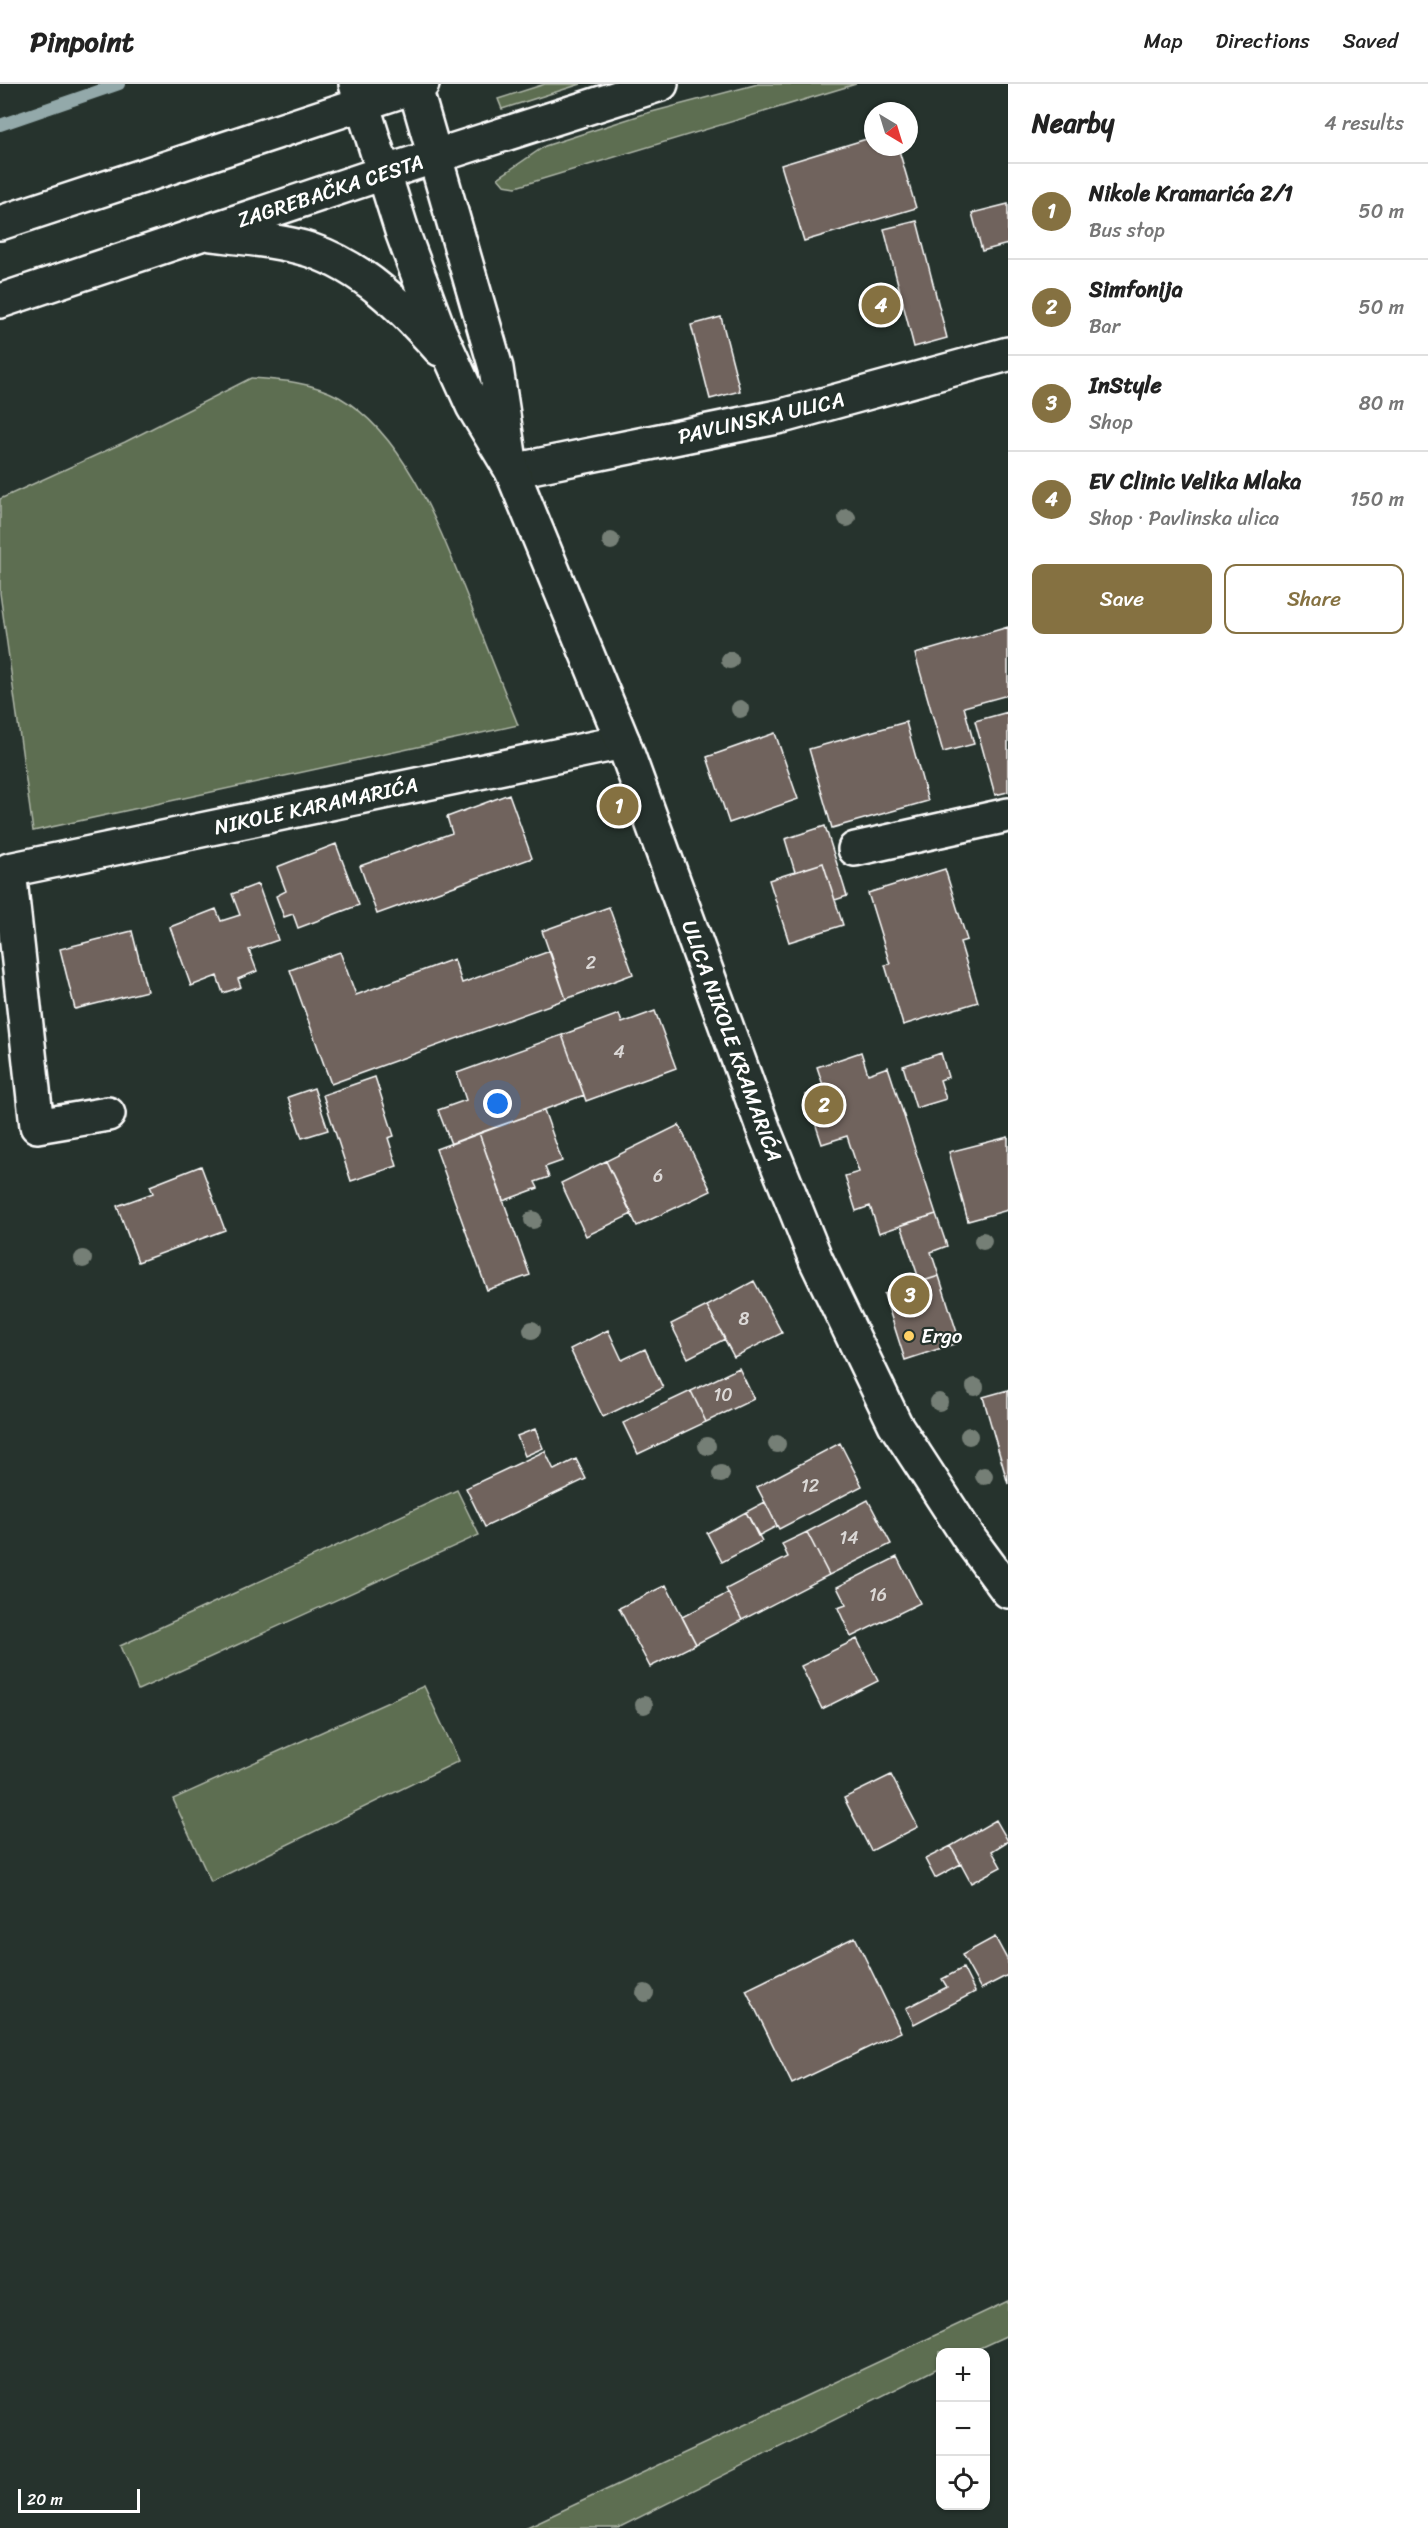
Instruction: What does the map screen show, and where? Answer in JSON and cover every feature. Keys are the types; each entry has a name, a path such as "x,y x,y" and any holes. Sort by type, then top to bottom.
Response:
{"main road":[{"name":"ZAGREBAČKA CESTA","path":"0,301 383,173 661,84"},
{"name":"ULICA NIKOLE KRAMARIĆA","path":"417,85 496,368 512,471"},
{"path":"0,223 359,94 417,85"},
{"name":"ULICA NIKOLE KRAMARIĆA","path":"359,94 403,234 440,331 483,424 512,471 623,742 765,1133 816,1260 895,1425 940,1496 1006,1586"},
{"path":"203,233 309,250 339,261 389,297 456,366"},
{"name":"PAVLINSKA ULICA","path":"512,471 782,416 1008,354"},
{"name":"NIKOLE KARAMARIĆA","path":"108,1114 37,1126 9,870 623,742"},
{"path":"855,849 1008,815"}],"green space":[{"path":"545,84 581,84 502,109 498,99"},
{"path":"758,84 856,84 516,187 504,185 498,178 545,146 644,114"},
{"path":"251,378 296,383 329,392 363,414 385,436 404,462 435,520 518,725 33,831 0,593 0,499 125,442"},
{"path":"457,1490 479,1535 138,1690 120,1646"},
{"path":"424,1686 459,1761 211,1882 173,1799"},
{"path":"1008,2301 1008,2335 980,2348 936,2348 936,2369 618,2528 525,2528"}],"building":[{"path":"864,140 864,156 901,156 916,208 804,241 781,165"},
{"path":"1008,204 1008,244 982,251 972,213"},
{"path":"917,221 947,338 914,347 884,229"},
{"path":"721,317 740,391 710,399 691,325"},
{"path":"1008,627 1008,695 964,707 974,744 943,752 915,654"},
{"path":"1008,712 1008,792 995,795 975,721"},
{"path":"906,722 928,801 832,828 809,749"},
{"path":"775,733 798,799 729,823 707,757"},
{"path":"509,794 532,858 377,914 360,866 452,833 447,817"},
{"path":"825,826 847,896 835,900 823,863 795,872 785,839"},
{"path":"336,844 359,905 298,928 293,914 284,917 276,896 286,891 277,867"},
{"path":"823,863 843,925 789,942 769,880"},
{"path":"945,869 967,940 960,942 978,1002 903,1025 885,965 890,964 868,893"},
{"path":"258,884 278,940 249,950 257,971 238,979 241,987 223,993 217,976 191,986 170,927 216,909 221,921 240,915 232,894"},
{"path":"609,907 633,974 566,999 542,931"},
{"path":"132,931 147,991 75,1009 60,949"},
{"path":"550,951 566,999 331,1084 290,970 340,952 356,995 454,959 462,983"},
{"path":"655,1011 676,1068 586,1101 562,1035 619,1014 622,1023"},
{"path":"562,1035 584,1095 451,1144 438,1110 466,1100 457,1073"},
{"path":"861,1052 868,1074 888,1067 936,1214 879,1233 870,1206 856,1211 845,1176 859,1172 847,1136 822,1144 806,1095 824,1088 817,1067"},
{"path":"941,1053 948,1077 940,1080 946,1099 916,1108 903,1066"},
{"path":"375,1077 394,1136 388,1138 397,1166 351,1181 323,1095"},
{"path":"314,1088 328,1130 302,1138 288,1097"},
{"path":"544,1110 562,1161 545,1167 549,1177 535,1182 538,1188 503,1201 479,1133"},
{"path":"679,1125 711,1191 637,1226 606,1161"},
{"path":"479,1133 530,1275 487,1290 436,1149"},
{"path":"1008,1137 1008,1210 968,1221 949,1152"},
{"path":"606,1161 632,1214 586,1236 561,1183"},
{"path":"201,1166 225,1230 138,1262 117,1206 153,1193 150,1186"},
{"path":"936,1214 947,1246 931,1252 939,1276 920,1282 901,1225"},
{"path":"939,1276 960,1342 905,1360 884,1294"},
{"path":"754,1281 782,1333 734,1357 707,1306"},
{"path":"707,1306 725,1339 688,1358 671,1324"},
{"path":"608,1330 622,1360 645,1349 663,1388 603,1417 570,1349"},
{"path":"739,1368 754,1399 706,1422 691,1391"},
{"path":"1008,1390 1008,1484 983,1397"},
{"path":"691,1391 706,1422 638,1454 623,1423"},
{"path":"535,1429 543,1448 525,1456 517,1436"},
{"path":"840,1443 862,1486 779,1529 757,1487"},
{"path":"545,1451 554,1470 576,1459 586,1479 485,1527 466,1488"},
{"path":"868,1500 891,1544 829,1575 807,1532"},
{"path":"765,1502 777,1526 758,1536 746,1512"},
{"path":"746,1512 762,1541 722,1562 707,1533"},
{"path":"807,1532 829,1575 742,1620 726,1589 788,1557 782,1544"},
{"path":"897,1557 920,1603 851,1637 838,1608 846,1605 837,1587"},
{"path":"666,1585 696,1644 650,1667 619,1608"},
{"path":"728,1593 742,1620 696,1644 682,1617"},
{"path":"857,1639 878,1681 822,1709 801,1666"},
{"path":"891,1775 918,1827 871,1851 844,1798"},
{"path":"996,1820 1008,1841 992,1851 1001,1867 971,1883 951,1846"},
{"path":"951,1846 961,1864 935,1878 925,1859"},
{"path":"855,1937 901,2032 792,2084 746,1990"},
{"path":"995,1937 1008,1961 1008,1975 981,1989 962,1955"},
{"path":"963,1968 975,1992 914,2024 906,2008 947,1987 942,1979"}],"waterway":[{"path":"0,125 119,84"}],"place":[{"name":"EV Clinic Velika Mlaka","path":"881,305"},
{"name":"Nikole Kramarića 2/1","path":"619,806"},
{"name":"Simfonija","path":"824,1105"},
{"name":"InStyle","path":"910,1295"},
{"name":"Ergo","path":"909,1336"}]}
